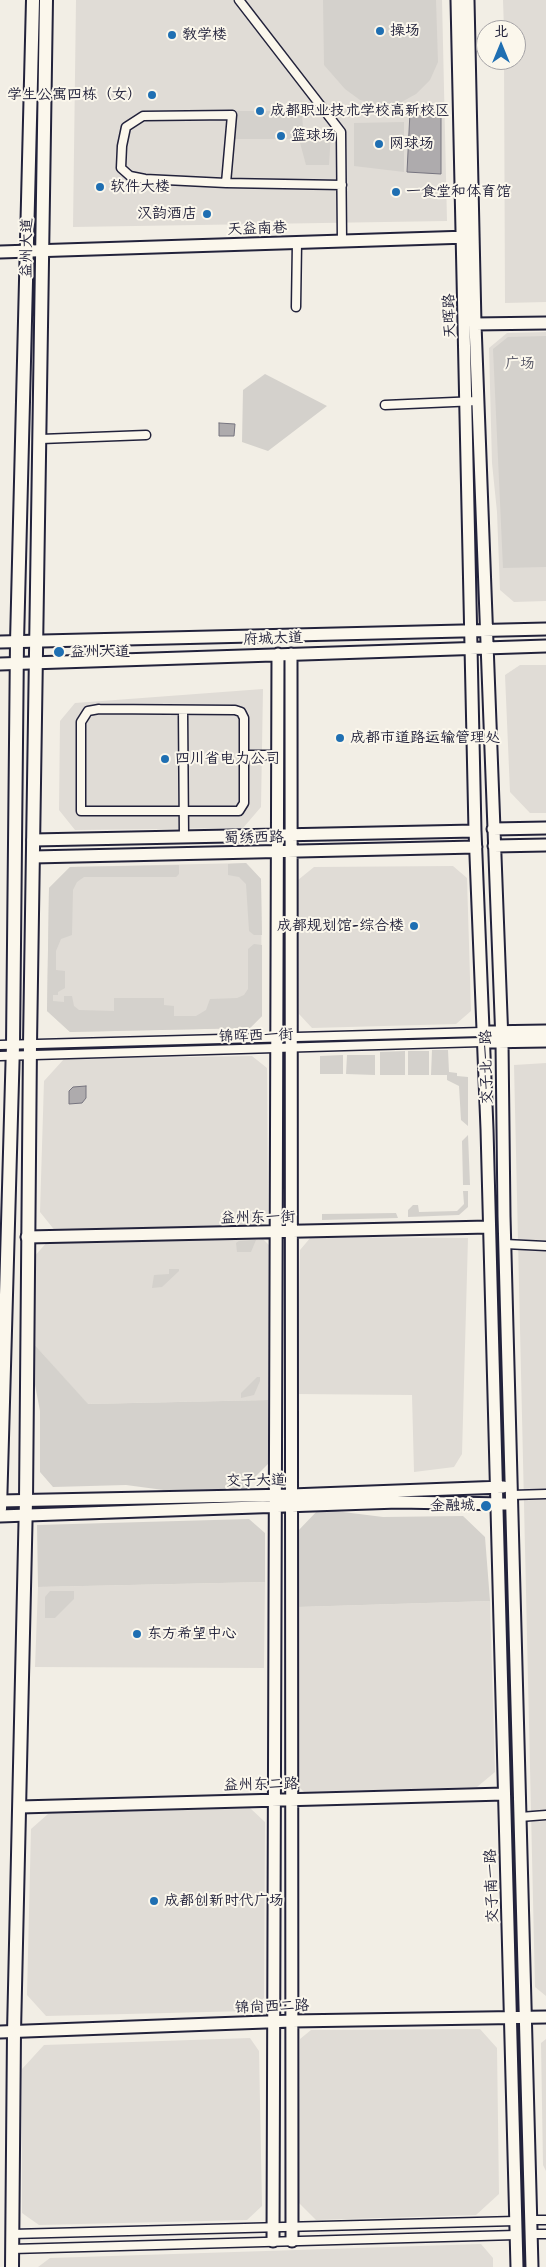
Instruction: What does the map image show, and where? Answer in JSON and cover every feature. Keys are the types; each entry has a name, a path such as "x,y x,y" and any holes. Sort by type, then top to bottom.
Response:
{"main road":[{"name":"益州大道","path":"0,1509 13,1050 18,642 33,0"},
{"name":"益州大道","path":"12,2267 14,2032 26,1500 29,1050 37,662 46,0"}],"street":[{"path":"238,0 341,132 342,241"},
{"name":"天晖路","path":"457,0 468,237 472,401 471,630"},
{"name":"天晖路","path":"468,0 468,237 475,324 472,401 486,630"},
{"path":"226,183 232,115 144,116 126,127 122,146 121,168 130,176 145,179 226,183 342,185"},
{"name":"天益南巷","path":"0,252 468,237"},
{"path":"296,307 297,242"},
{"path":"475,324 546,323"},
{"path":"385,405 472,401"},
{"path":"40,439 146,435"},
{"name":"府城大道","path":"0,642 546,629"},
{"name":"交子北一路","path":"471,630 475,831 498,1504"},
{"name":"交子北一路","path":"486,630 501,1037 512,1495"},
{"name":"府城大道","path":"0,664 546,646"},
{"path":"273,2242 278,1232 278,654"},
{"path":"291,654 292,2241"},
{"path":"183,710 184,838"},
{"path":"183,710 235,710 241,712 244,718 244,803 239,810 81,812 81,722 88,711 183,710"},
{"path":"244,755 279,755"},
{"path":"493,829 546,828"},
{"name":"蜀绣西路","path":"33,840 475,831"},
{"path":"494,846 546,845"},
{"name":"蜀绣西路","path":"33,857 291,853 476,847"},
{"path":"501,1037 546,1030"},
{"path":"482,1037 546,1041"},
{"name":"锦晖西一街","path":"13,1050 482,1037"},
{"path":"0,1046 13,1050"},
{"path":"0,1056 13,1050"},
{"name":"益州东一街","path":"27,1237 489,1227"},
{"path":"505,1244 546,1246"},
{"name":"交子大道","path":"0,1516 496,1487 512,1495"},
{"path":"512,1495 546,1494"},
{"name":"交子大道","path":"291,1500 498,1504 512,1495"},
{"name":"交子南一路","path":"512,1495 532,2267"},
{"name":"交子大道","path":"0,1500 276,1501"},
{"name":"交子南一路","path":"498,1504 516,2267"},
{"name":"益州东二路","path":"20,1807 504,1794"},
{"path":"520,1817 546,1815"},
{"name":"锦尚西二路","path":"0,2032 292,2021 546,2017"},
{"path":"531,2220 546,2220"},
{"path":"12,2234 516,2221"},
{"path":"531,2234 546,2234"},
{"path":"12,2249 516,2235"}],"shaded area":[{"name":"成都职业技术学校高新校区","path":"76,0 442,0 447,221 73,227"},
{"path":"503,0 546,0 546,302 505,303 504,70 526,70 526,20 504,20"},
{"path":"410,112 441,113 441,174 407,172"},
{"name":"广场","path":"546,332 546,601 514,602 500,590 497,512 492,463 489,348 507,333"},
{"path":"219,423 235,424 234,436 219,436"},
{"path":"520,665 546,665 546,813 530,813 510,792 505,675"},
{"path":"263,689 261,807 243,828 75,830 59,810 60,721 75,703"},
{"path":"246,863 261,879 262,1016 250,1028 70,1032 47,1011 49,888 70,867"},
{"path":"453,866 467,878 471,1011 456,1024 312,1028 299,1014 298,880 314,867"},
{"path":"252,1056 267,1068 268,1216 261,1225 56,1232 40,1212 44,1081 64,1059"},
{"path":"546,1063 546,1996 535,1987 514,1065"},
{"path":"86,1086 86,1098 82,1103 69,1104 69,1091 73,1087"},
{"path":"260,1236 270,1246 268,1400 87,1404 33,1343 33,1258 48,1241"},
{"path":"311,1237 468,1238 462,1454 454,1467 414,1472 412,1395 297,1394 300,1250"},
{"path":"265,1582 264,1668 35,1667 38,1587"},
{"path":"490,1601 495,1772 477,1787 304,1792 296,1784 298,1607"},
{"name":"成都创新时代广场","path":"250,1808 265,1822 264,1998 248,2011 46,2016 27,1995 31,1829 48,1814"},
{"path":"480,2029 497,2048 499,2194 476,2215 316,2220 298,2202 300,2039 311,2030"},
{"path":"250,2038 259,2051 262,2206 247,2220 39,2225 22,2213 22,2069 44,2045"},
{"path":"546,2039 546,2171 543,2165 541,2043"},
{"path":"481,2244 493,2258 493,2267 38,2267 50,2258"}],"green space":[{"name":"操场","path":"323,0 436,0 438,62 430,80 416,94 398,104 376,104 360,100 345,89 324,65"},
{"name":"篮球场","path":"232,111 302,111 303,130 331,133 329,165 306,165 299,139 230,139"},
{"name":"网球场","path":"404,122 404,172 354,166 354,123"},
{"name":"广场","path":"546,336 546,567 503,568 493,349 508,337"},
{"path":"265,374 327,406 268,451 242,442 243,390"},
{"path":"246,863 261,879 262,935 254,935 249,931 246,884 239,877 228,875 228,864"},
{"path":"179,865 179,874 176,877 84,877 77,882 73,890 72,935 61,939 56,951 56,970 65,971 65,988 58,992 58,995 53,995 53,1001 64,1002 64,996 72,996 74,1006 79,1010 114,1011 114,998 164,998 164,1005 174,1006 174,1016 196,1016 206,1010 210,999 237,998 244,995 248,989 248,949 254,944 262,945 262,1016 250,1028 70,1032 47,1011 49,888 70,867"},
{"path":"432,1050 448,1050 449,1072 457,1073 457,1076 468,1077 468,1126 461,1120 459,1086 447,1080 447,1075 431,1075"},
{"path":"405,1051 405,1075 380,1075 380,1052"},
{"path":"408,1051 429,1051 429,1075 408,1075"},
{"path":"343,1055 343,1074 320,1074 320,1056"},
{"path":"347,1055 375,1055 375,1075 346,1074"},
{"path":"468,1135 470,1185 463,1185 462,1141"},
{"path":"463,1191 468,1191 468,1207 459,1215 408,1217 408,1210 413,1205 418,1205 419,1212 457,1211 464,1204"},
{"path":"396,1213 398,1218 322,1220 322,1214"},
{"path":"256,1240 251,1252 237,1252 236,1243 239,1241"},
{"path":"169,1269 179,1269 179,1271 162,1287 152,1288 154,1275 169,1274"},
{"path":"33,1343 88,1404 268,1400 270,1462 244,1488 171,1491 126,1485 53,1487 40,1472 40,1411 35,1385"},
{"path":"257,1377 260,1377 260,1381 254,1395 241,1398 241,1393"},
{"path":"319,1509 383,1517 463,1516 485,1537 490,1601 298,1607 296,1533"},
{"path":"249,1519 265,1533 265,1582 38,1587 37,1525"},
{"path":"50,1591 74,1591 74,1599 55,1618 45,1618 45,1597"}],"place":[{"name":"操场","path":"380,31"},
{"name":"教学楼","path":"172,35"},
{"name":"学生公寓四栋（女）","path":"152,95"},
{"name":"成都职业技术学校高新校区","path":"260,111"},
{"name":"篮球场","path":"281,136"},
{"name":"网球场","path":"379,144"},
{"name":"软件大楼","path":"100,187"},
{"name":"一食堂和体育馆","path":"396,192"},
{"name":"汉韵酒店","path":"207,214"},
{"name":"益州大道","path":"59,652"},
{"name":"成都市道路运输管理处","path":"340,738"},
{"name":"四川省电力公司","path":"165,759"},
{"name":"成都规划馆-综合楼","path":"414,926"},
{"name":"金融城","path":"486,1506"},
{"name":"东方希望中心","path":"137,1634"},
{"name":"成都创新时代广场","path":"154,1901"}]}
